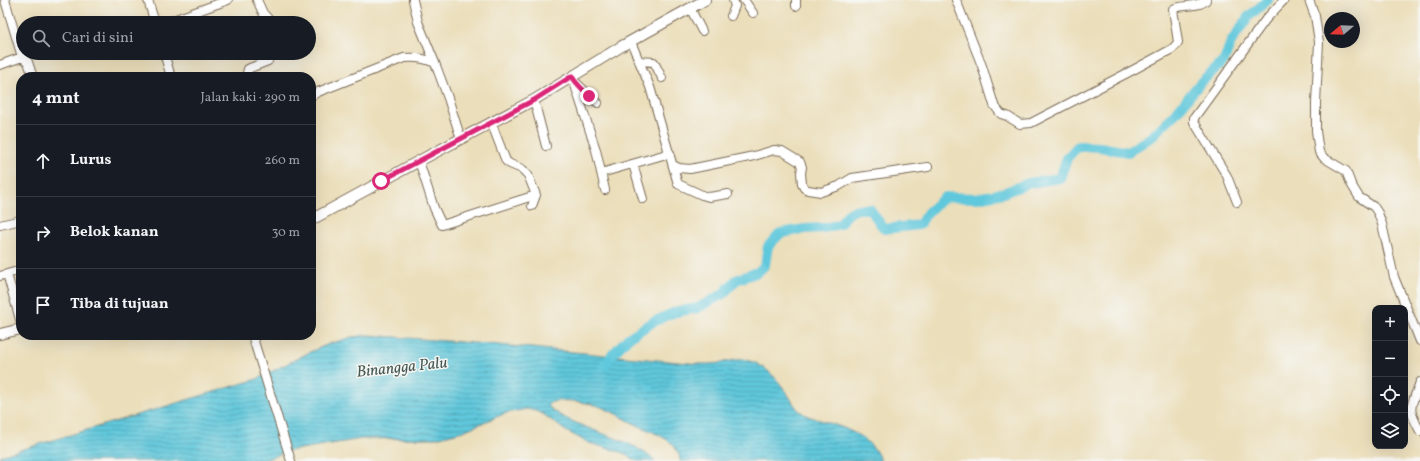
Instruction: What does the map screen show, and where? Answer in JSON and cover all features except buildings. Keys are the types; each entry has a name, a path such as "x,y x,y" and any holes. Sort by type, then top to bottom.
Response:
{"main road":[{"path":"316,217 534,100 705,0"},
{"path":"0,334 16,330"}],"street":[{"path":"5,0 16,37"},
{"path":"148,0 153,16"},
{"path":"184,16 228,0"},
{"path":"257,0 263,14 266,16"},
{"path":"413,0 418,22 448,98 461,139"},
{"path":"731,16 735,6 733,0"},
{"path":"744,0 753,13"},
{"path":"956,0 982,66 994,105 1000,114 1007,116 1020,124 1031,123 1172,49 1178,42 1173,9 1202,3 1206,0"},
{"path":"1237,202 1227,176 1194,122 1194,118 1266,19 1284,0"},
{"path":"1309,0 1315,16 1319,42 1316,103 1316,131 1319,152 1324,158 1346,171 1351,184 1359,197 1374,207 1378,214 1382,224 1394,277 1420,341"},
{"path":"690,8 702,31"},
{"path":"631,42 650,87 678,184 709,197 728,194"},
{"path":"316,93 404,58 426,59 435,63"},
{"path":"0,65 16,59"},
{"path":"26,60 28,62 31,72"},
{"path":"166,60 170,72"},
{"path":"248,72 250,68 268,61"},
{"path":"639,61 654,62 662,78"},
{"path":"573,78 589,96 598,103"},
{"path":"573,78 596,150 605,190"},
{"path":"534,100 546,146"},
{"path":"491,122 506,161 526,172 536,195 532,206"},
{"path":"673,165 679,168 690,169 754,156 774,150 782,151 800,162 802,166 801,173 804,188 821,192 839,186 852,178 928,167"},
{"path":"601,173 670,153"},
{"path":"419,161 434,208 442,225 536,195"},
{"path":"633,164 643,200"},
{"path":"0,225 16,221"},
{"path":"16,271 4,275 16,309"},
{"path":"254,340 291,461"},
{"path":"1420,382 1410,409 1412,418 1420,431"}],"water":[{"name":"Binangga Palu","path":"368,335 500,345 699,364 733,360 749,361 758,364 772,374 783,387 796,408 801,412 856,434 870,445 881,461 680,461 674,446 666,439 615,413 601,407 582,402 558,401 552,402 548,405 561,416 633,446 656,461 637,461 624,453 589,443 566,431 543,414 527,409 506,413 463,431 436,438 362,439 288,451 263,461 0,461 0,456 257,379 329,344 352,337"}],"waterway":[{"path":"604,366 628,338 653,322 675,312 698,308 723,294 736,280 758,272 765,265 768,246 781,233 805,229 824,228 840,224 848,214 857,209 870,209 884,229 919,225 928,212 945,197 977,198 1003,193 1029,183 1060,178 1067,158 1078,146 1100,147 1128,152 1151,137 1175,114 1200,83 1224,61 1231,42 1248,17 1268,0"}],"route":[{"path":"381,181 534,100 572,76 574,81 589,96"}]}
